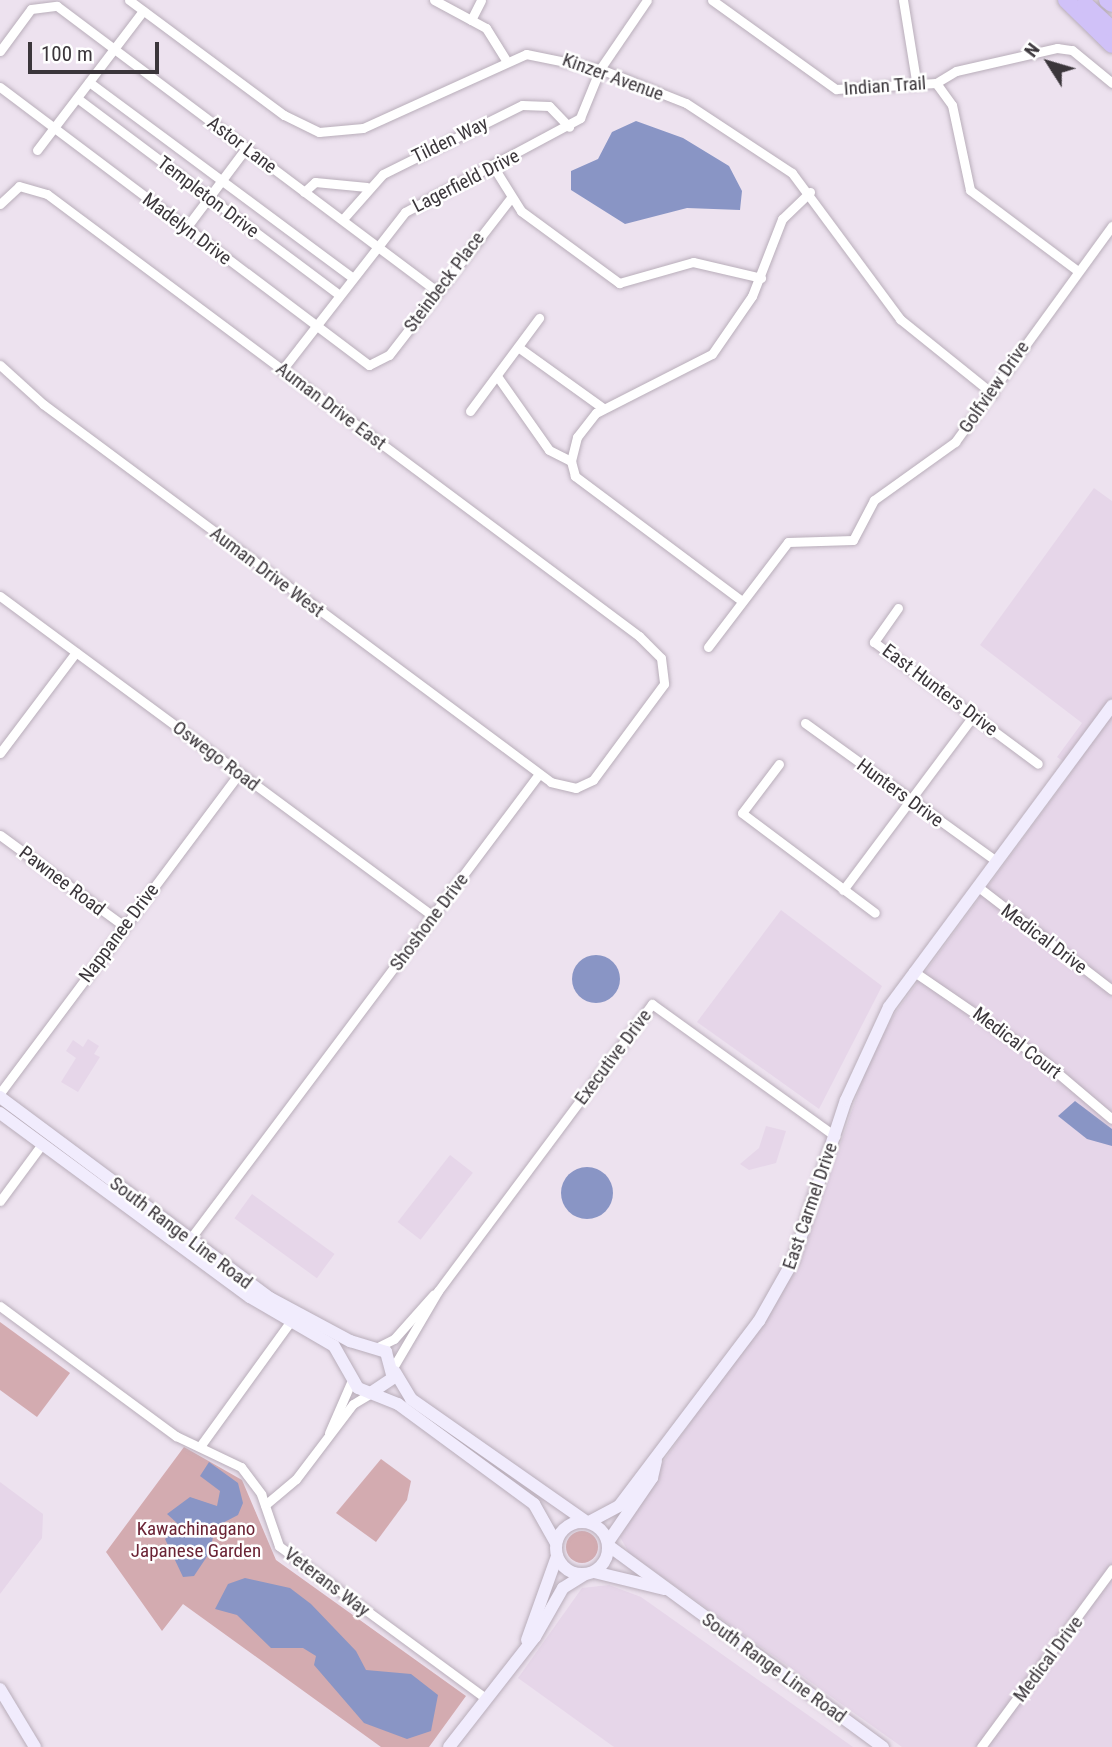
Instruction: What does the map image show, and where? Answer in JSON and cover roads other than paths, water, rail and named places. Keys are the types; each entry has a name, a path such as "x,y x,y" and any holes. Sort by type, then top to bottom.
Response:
{"highway":[{"path":"1066,0 1112,45"},
{"path":"1081,0 1112,29"},
{"path":"1107,0 1112,4"}],"main road":[{"name":"East Carmel Drive","path":"587,1522 618,1506 656,1460 782,1284 864,1055 915,974 977,886 1112,706"},
{"name":"South Range Line Road","path":"0,1095 270,1298 375,1348"},
{"name":"South Range Line Road","path":"0,1113 290,1322 338,1349 351,1377"},
{"path":"449,1747 563,1588 590,1573 608,1544 587,1522 411,1399 394,1369 375,1348 357,1353 351,1377 371,1393 408,1412 539,1509 568,1570 590,1573"},
{"path":"371,1393 384,1389 394,1369"},
{"name":"East Carmel Drive","path":"608,1544 652,1478 656,1460"},
{"path":"527,1640 563,1529 587,1522"},
{"name":"South Range Line Road","path":"608,1544 665,1589 883,1747"},
{"name":"South Range Line Road","path":"590,1573 665,1589"},
{"path":"0,1689 36,1747"}],"street":[{"name":"Kinzer Avenue","path":"129,0 293,121 330,133 363,128 505,58 539,53 600,69 710,115 777,160 810,192 900,319 993,394"},
{"path":"434,0 489,31 505,58"},
{"path":"471,20 481,0"},
{"name":"Lagerfield Drive","path":"282,370 405,212 569,127 587,107 600,69 647,0"},
{"name":"Indian Trail","path":"712,0 836,89 916,80 936,83 956,71 1057,48 1072,50 1112,83"},
{"path":"904,0 916,80"},
{"name":"Astor Lane","path":"0,51 31,9 44,4 57,6 437,291"},
{"path":"37,150 143,11"},
{"name":"Templeton Drive","path":"89,82 352,277"},
{"path":"936,83 952,105 970,190 1078,271 1112,226"},
{"name":"Madelyn Drive","path":"0,87 316,327 376,365"},
{"name":"Templeton Drive","path":"76,98 340,295"},
{"name":"Tilden Way","path":"342,219 367,187 526,104 549,106 569,127"},
{"path":"186,228 246,148"},
{"path":"493,166 511,198 619,283 693,262 761,278"},
{"path":"304,192 316,182 367,187"},
{"name":"Auman Drive East","path":"0,204 19,186 36,187 658,653 664,684 602,772 576,788 539,774"},
{"path":"742,601 575,476 571,461 583,426 603,408 712,354 761,278 782,219 810,192"},
{"name":"Steinbeck Place","path":"376,365 511,198"},
{"name":"Golfview Drive","path":"708,647 788,542 853,540 874,500 956,442 993,394 1078,271"},
{"path":"470,411 539,318"},
{"path":"518,347 603,408"},
{"name":"Auman Drive West","path":"0,365 43,404 539,774"},
{"path":"497,376 549,450 571,461"},
{"name":"Oswego Road","path":"0,596 433,916"},
{"name":"East Hunters Drive","path":"898,608 874,642 1038,764"},
{"path":"0,753 76,652"},
{"path":"843,890 974,715"},
{"name":"Hunters Drive","path":"804,723 996,862"},
{"path":"779,764 742,813 875,913"},
{"name":"Nappanee Drive","path":"0,1095 239,774"},
{"name":"Shoshone Drive","path":"190,1238 539,774"},
{"name":"Pawnee Road","path":"0,835 124,926"},
{"name":"Medical Drive","path":"977,886 1112,990"},
{"name":"Medical Court","path":"915,974 989,1021 1112,1118"},
{"name":"Executive Drive","path":"375,1348 394,1339 438,1291 652,1004 835,1136"},
{"path":"0,1201 42,1144"},
{"name":"Executive Drive","path":"394,1369 438,1291"},
{"name":"Veterans Way","path":"0,1306 176,1436 201,1445 241,1467 265,1505 279,1546 485,1697"},
{"path":"201,1445 290,1322"},
{"path":"328,1437 351,1377"},
{"path":"265,1505 282,1494 353,1404 371,1393"},
{"name":"Medical Drive","path":"981,1747 1112,1569"}],"water":[{"path":"636,121 683,138 729,166 742,191 740,210 687,208 625,224 571,190 571,171 598,159 612,132"},
{"path":"596,955 613,962 620,979 613,996 596,1003 579,996 572,979 579,962"},
{"path":"1075,1101 1112,1129 1112,1146 1087,1139 1058,1116"},
{"path":"587,1167 597,1169 605,1175 611,1183 611,1203 605,1211 597,1217 587,1219 577,1217 569,1211 563,1203 561,1193 563,1183 569,1175 577,1169"},
{"path":"209,1462 238,1483 243,1503 238,1515 215,1527 210,1552 194,1576 183,1577 165,1539 174,1531 188,1533 167,1514 190,1497 217,1506 220,1491 200,1476"},
{"path":"245,1578 290,1588 311,1604 356,1651 366,1670 411,1674 438,1695 431,1731 407,1739 364,1723 314,1665 316,1656 303,1648 271,1648 237,1615 215,1609 228,1584"}],"park label":[{"name":"Kawachinagano Japanese Garden","path":"196,1540"}]}
